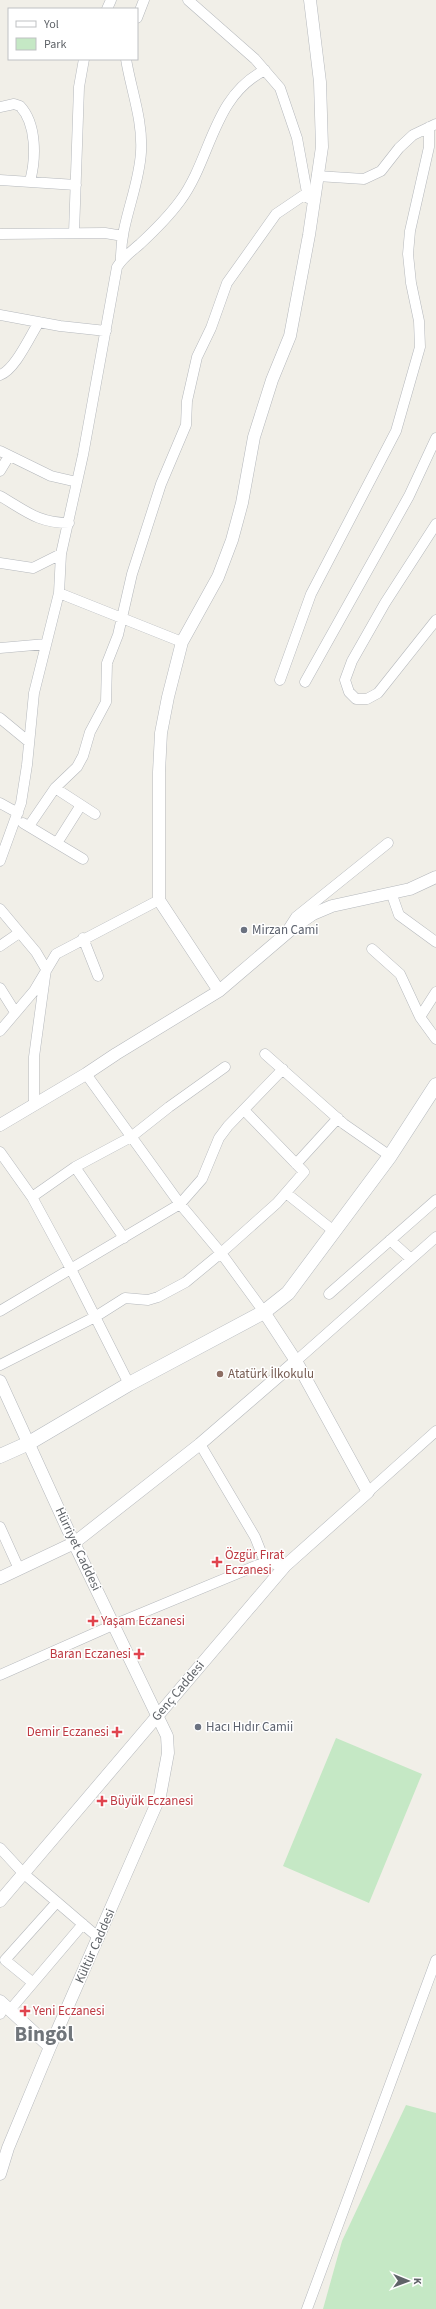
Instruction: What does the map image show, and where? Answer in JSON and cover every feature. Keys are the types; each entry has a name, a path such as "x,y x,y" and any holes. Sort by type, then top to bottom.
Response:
{"main road":[{"path":"0,1456 29,1443 129,1384 264,1312 288,1293 335,1232 390,1156 436,1085"}],"street":[{"path":"138,15 144,0"},
{"path":"188,0 255,59 280,88 297,138 312,216"},
{"path":"219,991 159,900 159,772 161,733 168,697 182,642 218,577 232,540 242,502 254,437 272,380 290,336 312,216 322,147 320,82 310,0"},
{"path":"74,233 79,87 84,60"},
{"path":"122,260 123,236 141,153 140,123 126,60"},
{"path":"0,861 17,816 29,742 34,693 59,593 62,554 78,482 117,267 122,260 145,239 180,201 195,178 208,142 238,88 250,78 265,70"},
{"path":"0,107 14,104 20,106 32,130 34,155 30,181"},
{"path":"317,176 364,179 381,171 399,148 413,135 432,126"},
{"path":"280,680 311,594 396,432 420,347 419,321 411,282 408,254 410,231 429,147 432,126"},
{"path":"0,180 76,185"},
{"path":"29,826 55,788 77,767 88,744 90,732 106,702 107,663 118,635 121,616 161,484 186,425 187,402 197,357 211,328 227,283 276,214 307,193"},
{"path":"0,234 105,233 123,236"},
{"path":"0,315 106,331"},
{"path":"0,375 6,373 18,357 39,322"},
{"path":"304,682 409,496 436,438"},
{"path":"0,471 4,453 51,476 78,482"},
{"path":"0,496 34,518 53,523 69,523"},
{"path":"436,524 385,603 352,661 345,680 349,692 356,699 367,699 378,693 436,620"},
{"path":"0,563 33,568 62,554"},
{"path":"59,593 121,616 182,642"},
{"path":"0,648 46,644"},
{"path":"0,718 29,742"},
{"path":"55,788 94,814"},
{"path":"0,803 29,826 83,859"},
{"path":"57,842 81,805"},
{"path":"285,935 296,917 388,844"},
{"path":"0,1125 86,1074 219,991 285,935 313,914 324,909 392,895 436,877"},
{"path":"392,895 399,915 436,942"},
{"path":"0,1031 34,990 46,968 56,954 83,938 159,900"},
{"path":"0,909 36,952 46,968 34,1057 34,1104"},
{"path":"0,946 20,933"},
{"path":"83,938 98,976"},
{"path":"372,949 400,974 420,1017 436,1039"},
{"path":"0,988 15,1012"},
{"path":"420,1017 436,992"},
{"path":"265,1054 338,1118 390,1156"},
{"path":"32,1197 75,1167 131,1137 169,1107 225,1067"},
{"path":"0,1311 180,1204 202,1179 219,1138 283,1069"},
{"path":"86,1074 180,1204 221,1253 264,1312 296,1361 368,1492 436,1431"},
{"path":"0,1365 96,1317 125,1298 148,1300 168,1292 186,1282 221,1253 286,1193 304,1172 244,1110"},
{"path":"296,1164 338,1118"},
{"path":"0,1152 32,1197 96,1317 129,1384"},
{"path":"75,1167 124,1238"},
{"path":"286,1193 335,1232"},
{"path":"329,1294 436,1200"},
{"path":"0,1578 74,1543 200,1444 436,1237"},
{"path":"390,1240 411,1259"},
{"name":"Hürriyet Caddesi","path":"0,1381 74,1543 157,1716"},
{"path":"200,1444 255,1537 265,1562"},
{"name":"Genç Caddesi","path":"0,1901 22,1873 285,1566 368,1492"},
{"path":"0,1527 19,1569"},
{"path":"0,1675 113,1624 265,1562 285,1566"},
{"name":"Kültür Caddesi","path":"0,2174 4,2146 50,2047 160,1796 168,1753 167,1736 157,1716"},
{"path":"0,1848 22,1873 98,1938"},
{"path":"32,1982 5,1960 57,1902"},
{"path":"50,2047 4,2008 32,1982 83,1924"},
{"path":"307,2309 436,1960"}],"green space":[{"path":"336,1738 422,1774 369,1903 283,1866"},
{"path":"406,2105 436,2113 436,2309 323,2309 342,2241"}],"place":[{"name":"Mirzan Cami","path":"244,930"},
{"name":"Atatürk İlkokulu","path":"220,1374"},
{"name":"Özgür Fırat Eczanesi","path":"217,1562"},
{"name":"Yaşam Eczanesi","path":"93,1621"},
{"name":"Baran Eczanesi","path":"139,1654"},
{"name":"Hacı Hıdır Camii","path":"198,1727"},
{"name":"Demir Eczanesi","path":"117,1732"},
{"name":"Büyük Eczanesi","path":"102,1801"},
{"name":"Yeni Eczanesi","path":"25,2011"}],"district":[{"name":"Bingöl","path":"44,2034"}]}
